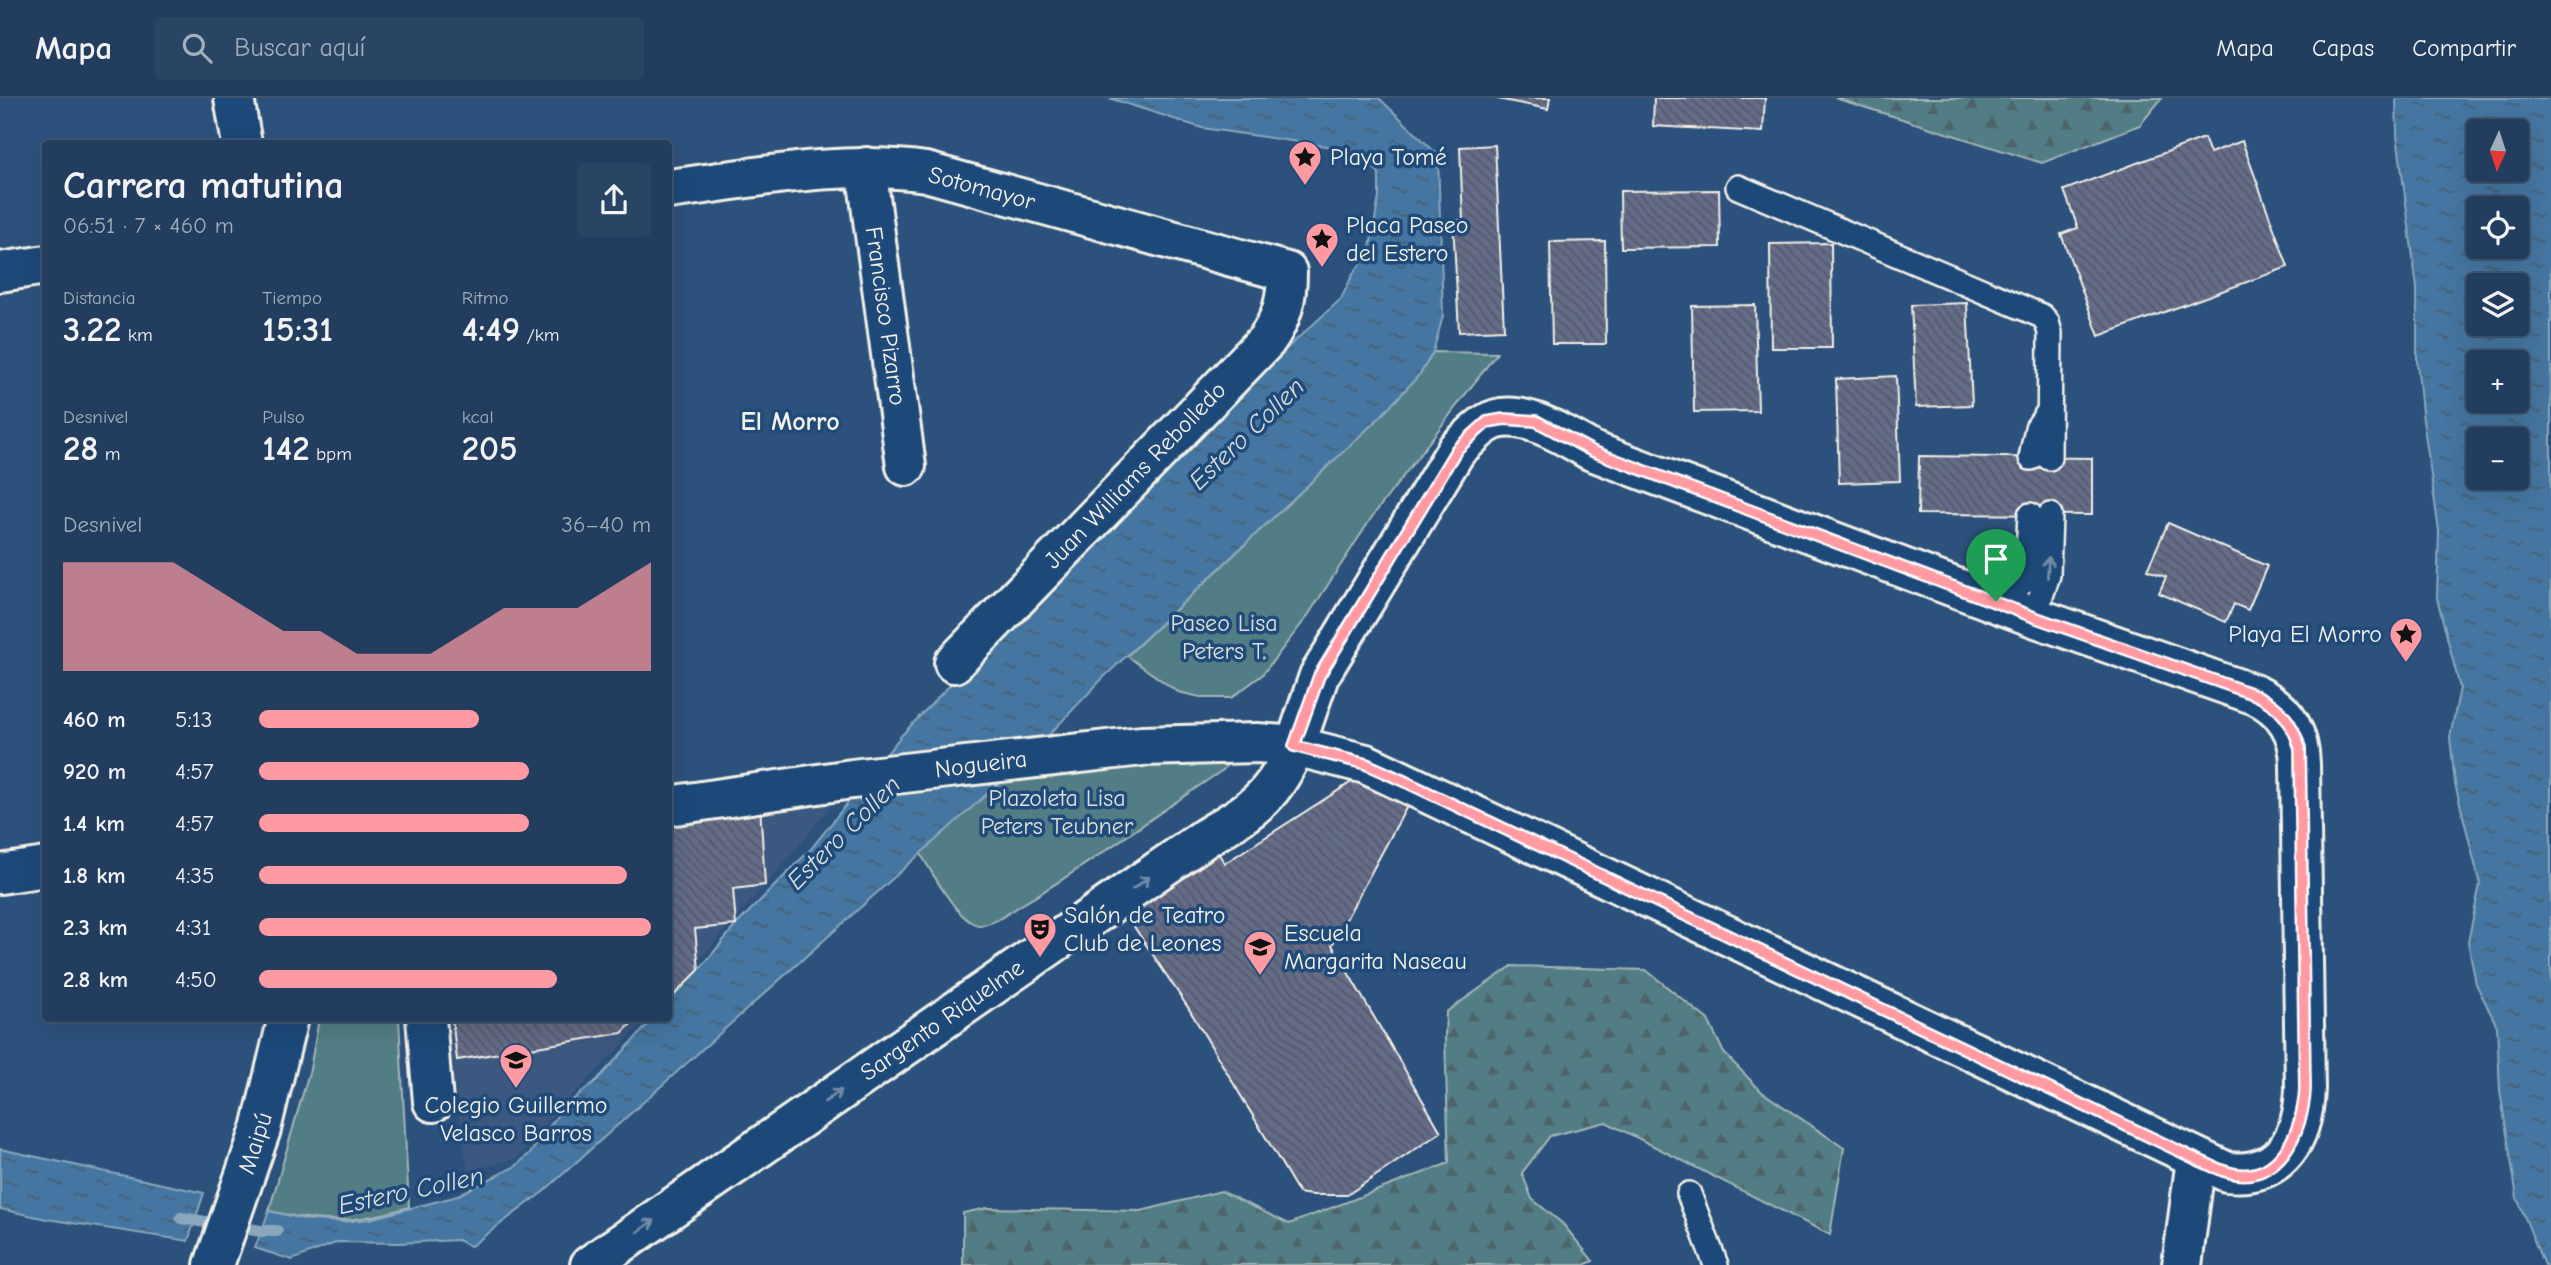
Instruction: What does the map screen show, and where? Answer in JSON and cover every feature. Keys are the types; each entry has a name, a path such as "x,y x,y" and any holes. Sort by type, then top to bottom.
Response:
{"main road":[{"path":"233,98 241,140"},
{"name":"Sotomayor","path":"672,188 835,167 926,172 1287,272"},
{"name":"Francisco Pizarro","path":"866,167 906,466"},
{"path":"0,272 42,266"},
{"name":"Juan Williams Rebolledo","path":"954,663 1266,341 1282,314 1287,293 1287,272"},
{"name":"Sargento Riquelme","path":"590,1265 1205,838 1248,812 1268,795 1286,768 1319,676 1457,449 1487,422 1504,419 1536,421 1592,451 1996,601"},
{"path":"1996,601 2034,617"},
{"name":"Nogueira","path":"672,805 852,779 1094,750 1257,743 1294,746 1366,764 1406,782 2196,1159 2227,1172 2249,1173 2268,1168 2295,1136 2302,1114 2305,1089 2300,764 2295,733 2288,720 2268,701 2256,695 2034,617"},
{"path":"0,874 42,868"},
{"name":"Maipú","path":"214,1265 274,1082 287,1022"},
{"path":"426,1022 433,1102"},
{"path":"2182,1265 2196,1159"}],"lane":[{"path":"1738,187 2042,316 2047,321 2050,333 2049,411 2038,428 2040,458"},
{"path":"1996,601 2022,583 2040,515 2048,575 2034,617"},
{"path":"1689,1194 1716,1265"}],"shaded area":[{"path":"847,786 792,854 672,991 672,809"},
{"name":"Colegio Guillermo Velasco Barros","path":"445,1022 643,1022 559,1107 517,1158 468,1171"}],"green space":[{"path":"1835,98 2162,98 2140,125 2042,163"},
{"name":"Paseo Lisa Peters T.","path":"1433,352 1497,353 1372,517 1307,617 1262,675 1231,698 1205,698 1178,692 1127,656 1381,416 1420,374"},
{"name":"Plazoleta Lisa Peters Teubner","path":"1026,759 1231,760 1223,770 1049,888 997,920 980,925 972,923 955,907 920,853"},
{"path":"1512,966 1646,970 1708,1020 1724,1053 1762,1092 1844,1148 1830,1235 1606,1122 1550,1136 1522,1173 1532,1199 1563,1224 1593,1261 1584,1265 963,1265 963,1213 987,1208 1141,1211 1221,1191 1289,1224 1449,1163 1446,1012"},
{"path":"318,1022 399,1022 409,1207 371,1217 339,1220 269,1211 310,1069"}],"water":[{"path":"1109,98 1379,98 1438,155 1443,316 1433,352 1420,374 1381,416 1103,678 1026,759 543,1192 471,1246 457,1240 338,1242 292,1260 255,1248 269,1211 308,1220 344,1222 369,1219 454,1197 516,1166 531,1152 563,1108 597,1080 650,1022 672,1022 672,998 736,925 810,850 901,736 1112,525 1240,391 1341,299 1353,274 1369,253 1379,197 1379,173 1362,158 1333,147 1202,128"},
{"path":"2396,98 2551,98 2551,1265 2544,1265 2517,1198 2500,1091 2497,1026 2476,984 2468,942 2480,884 2455,784 2450,737 2460,688 2437,598 2439,531 2417,361 2417,288 2397,135"},
{"path":"0,1149 204,1193 188,1241 0,1209"}],"building":[{"path":"1493,98 1550,98 1548,109"},
{"path":"1654,98 1765,98 1763,132 1653,126"},
{"path":"2204,138 2210,153 2242,141 2288,267 2099,336 2061,234 2078,228 2064,190"},
{"path":"1495,145 1504,330 1459,332 1453,221 1463,220 1460,147"},
{"path":"1719,190 1720,247 1621,248 1620,191"},
{"path":"1605,241 1606,344 1552,344 1550,242"},
{"path":"1831,243 1832,348 1771,348 1770,244"},
{"path":"1967,303 1972,405 1916,407 1911,305"},
{"path":"1755,305 1758,411 1694,412 1692,306"},
{"path":"1896,376 1900,481 1839,483 1836,379"},
{"path":"1919,456 2092,458 2092,515 1918,514"},
{"path":"2168,523 2267,566 2248,610 2234,604 2226,622 2159,593 2166,577 2147,570"},
{"name":"Escuela Margarita Naseau","path":"1361,776 1411,799 1332,945 1441,1132 1347,1195 1311,1195 1299,1193 1189,1009 1125,913 1218,853 1225,863"},
{"path":"760,804 765,885 733,889 736,925 695,929 699,970 672,997 672,816"},
{"path":"452,1022 633,1022 622,1033 457,1060"}],"waterway":[{"name":"Estero Collen","path":"181,1218 261,1231 277,1231"}],"place":[{"name":"Playa Tomé","path":"1305,187"},
{"name":"Placa Paseo del Estero","path":"1322,269"},
{"name":"Playa El Morro","path":"2406,664"},
{"name":"Salón de Teatro Club de Leones","path":"1040,959"},
{"name":"Escuela Margarita Naseau","path":"1260,977"},
{"name":"Colegio Guillermo Velasco Barros","path":"516,1090"}],"district":[{"name":"El Morro","path":"790,422"}],"route":[{"path":"1504,419 1536,421 1592,451 1996,601 2034,617 2256,695 2279,709 2295,733 2300,748 2304,1106 2295,1136 2279,1159 2268,1168 2249,1173 2227,1172 2196,1159 1406,782 1366,764 1294,746 1319,676 1457,449 1487,422 1504,419"}]}
